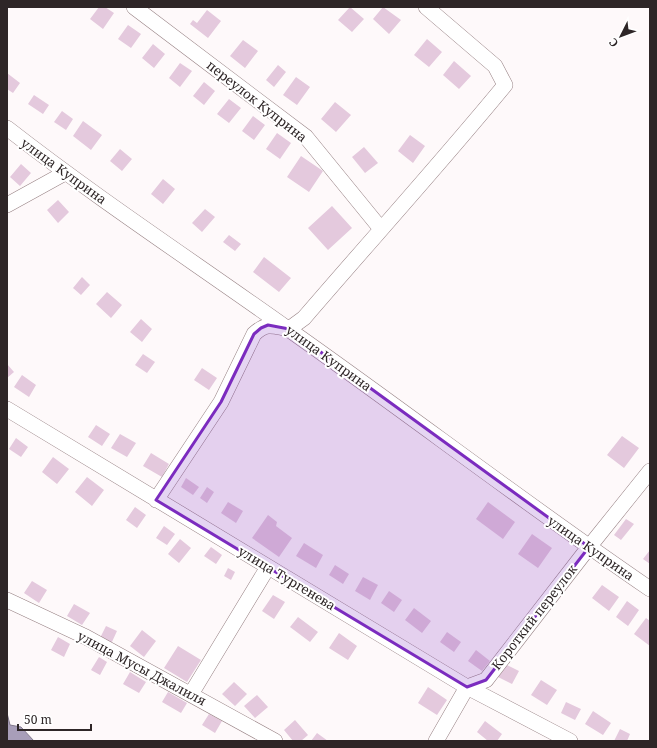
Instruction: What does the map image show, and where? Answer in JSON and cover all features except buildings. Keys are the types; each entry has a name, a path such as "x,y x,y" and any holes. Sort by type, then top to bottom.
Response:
{"street":[{"name":"переулок Куприна","path":"134,7 306,136 381,229"},
{"path":"156,500 221,402 254,334 261,328 268,325 289,329 304,318 432,173 505,85 495,66 426,7"},
{"name":"улица Куприна","path":"7,128 64,173 289,329 589,547 650,589"},
{"path":"7,205 64,173"},
{"name":"улица Тургенева","path":"7,409 467,687 570,741"},
{"name":"Короткий переулок","path":"467,687 486,680 589,547 650,472"},
{"path":"191,694 268,567"},
{"name":"улица Мусы Джалиля","path":"7,600 86,638 275,741"},
{"path":"436,741 467,687"}],"highlighted area":[{"path":"268,325 289,329 589,547 486,680 467,687 156,500 221,402 254,334 261,328"}],"shaded area":[{"path":"7,713 10,725 21,727 34,741 7,741"}]}
